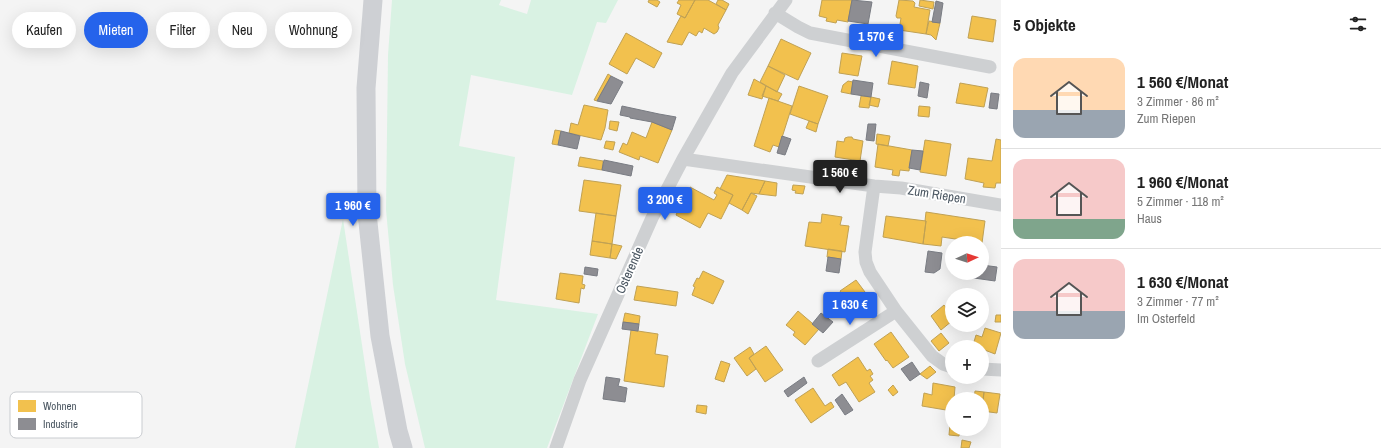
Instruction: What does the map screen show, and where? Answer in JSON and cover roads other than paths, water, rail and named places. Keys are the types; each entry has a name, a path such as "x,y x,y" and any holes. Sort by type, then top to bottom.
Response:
{"main road":[{"path":"373,0 366,88 367,213 380,336 398,431 403,448"}],"street":[{"name":"Osterende","path":"556,448 580,380 652,218 683,159 732,73 786,0"},
{"path":"775,13 810,33 990,67"},
{"name":"Zum Riepen","path":"683,159 874,186 901,188 1001,205"},
{"path":"874,186 865,252 866,262 870,272 896,311 932,356 945,365"},
{"path":"818,361 896,311"},
{"path":"989,369 1001,370"}]}
